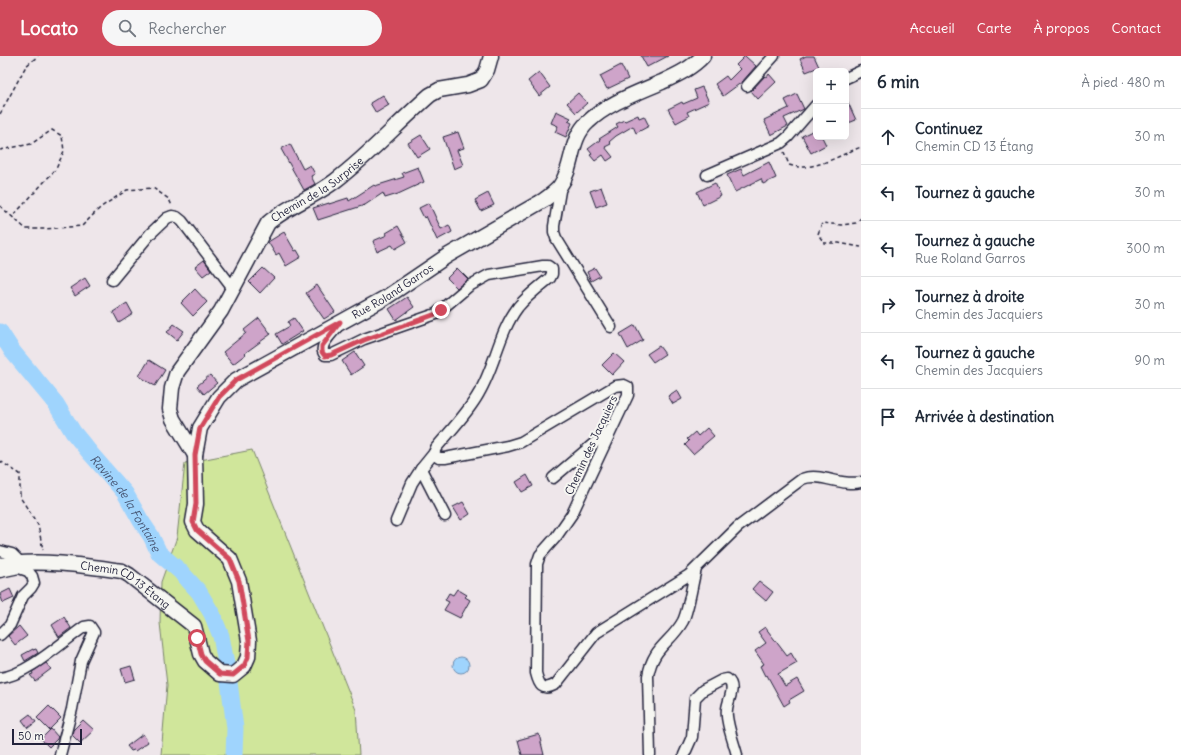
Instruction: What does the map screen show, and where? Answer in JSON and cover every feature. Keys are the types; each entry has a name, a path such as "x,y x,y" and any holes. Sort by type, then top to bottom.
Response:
{"main road":[{"name":"Chemin de la Surprise","path":"195,455 173,418 170,409 172,388 177,372 221,311 268,224 289,209 320,192 345,173 430,95 439,90 468,86 481,80 487,70 490,56"},
{"name":"Rue Roland Garros","path":"213,669 220,674 233,675 244,666 248,657 249,641 239,581 230,559 197,530 193,522 196,504 195,455 200,428 219,397 236,380 385,298 447,256 544,200 555,192 561,185 575,142 587,123 625,99 681,74 698,62 703,56"},
{"name":"Chemin CD 13 Étang","path":"0,565 45,563 122,571 194,626 201,654 205,661 213,669"}],"street":[{"path":"747,86 774,56"},
{"path":"849,77 861,71"},
{"path":"707,175 781,143 813,108"},
{"path":"561,185 554,226 556,238 611,327"},
{"path":"112,280 150,234 167,218 172,216 177,217 182,221 233,288"},
{"path":"340,322 322,346 322,352 325,356 436,314 469,286 489,275 543,266 548,266 552,270 550,278 525,299 510,320 489,374 480,392 421,469 412,483 396,521"},
{"name":"Chemin des Jacquiers","path":"434,453 439,458 445,458 514,444 531,437 615,386 624,384 628,387 629,392 572,514 556,537 540,555 537,564 536,673 540,686 545,688 556,684 596,632 682,580 696,569"},
{"path":"553,478 613,426"},
{"path":"421,469 445,516"},
{"path":"650,755 648,676 650,666 660,646 678,629 685,617 696,569 738,527 802,479 808,476 848,484 861,482"},
{"path":"0,551 12,554 20,563"},
{"path":"0,572 19,568 24,569 32,576 34,583 23,596 10,625 0,635"},
{"path":"0,678 8,677 29,667 84,627 90,626 94,632 81,661 72,709 60,755"},
{"path":"684,755 692,737 695,698 703,690 727,679 732,688 727,708 727,716 736,755"}],"path":[{"path":"0,114 26,66 38,56"},
{"path":"0,150 31,144 52,130 62,136 64,151 56,169 12,217"},
{"path":"781,143 789,164 797,167 822,163 861,147"},
{"path":"0,206 26,229 82,226 101,206 127,190 153,188 169,199 177,217"},
{"path":"861,218 856,223 842,225 822,223 818,234 824,243 839,243 861,247"},
{"path":"0,461 20,474 20,497 38,525 45,563"}],"green space":[{"path":"252,450 356,710 359,755 161,755 167,685 160,623 161,582 177,537 185,463"}],"water":[{"path":"461,657 467,659 469,665 467,671 461,673 455,671 453,665 455,659"}],"building":[{"path":"641,56 668,56 647,67"},
{"path":"745,56 756,66 742,82 723,96 715,84 726,76 729,80 740,69 736,65"},
{"path":"806,56 814,56 819,67 813,68 806,72 800,59"},
{"path":"621,65 628,79 607,89 600,76"},
{"path":"539,72 550,87 539,96 528,81"},
{"path":"769,74 776,82 758,99 751,91 765,76 767,77"},
{"path":"702,87 709,102 687,112 689,116 676,123 668,109 682,102 683,104 697,98 694,90"},
{"path":"578,93 587,103 576,113 567,103"},
{"path":"797,94 804,109 784,118 788,126 771,135 764,120 789,108 785,100"},
{"path":"383,95 389,105 376,113 370,103"},
{"path":"849,105 856,120 849,123"},
{"path":"556,111 571,118 568,121 572,123 566,137 555,132 558,126 551,123"},
{"path":"638,115 639,118 644,116 649,126 636,133 633,126 616,136 609,142 611,144 605,147 613,157 607,161 603,155 595,161 590,155 592,154 588,149 600,140 599,139 618,127 616,124"},
{"path":"813,130 813,140 824,140 826,145 811,153 802,136"},
{"path":"458,132 464,148 457,150 463,165 454,169 443,137"},
{"path":"421,135 430,149 417,157 408,143"},
{"path":"290,144 303,169 310,165 315,174 311,176 315,184 304,190 281,149"},
{"path":"769,162 776,178 763,184 761,179 735,192 727,175 741,169 744,175"},
{"path":"418,167 424,182 398,194 385,198 383,193 365,205 318,220 313,208 348,198 349,201 374,185 375,186 404,177 402,173"},
{"path":"715,183 721,196 703,205 697,192"},
{"path":"601,187 607,203 596,207 590,191"},
{"path":"488,193 494,205 481,211 475,200"},
{"path":"429,203 441,229 449,225 452,232 437,240 426,216 424,218 419,208"},
{"path":"398,226 407,242 395,249 392,245 377,252 373,241 387,235 386,233"},
{"path":"284,232 295,251 297,250 301,257 286,266 279,253 276,255 268,242"},
{"path":"204,260 211,270 203,276 195,267"},
{"path":"263,268 274,278 260,293 249,282"},
{"path":"457,268 468,279 457,288 447,278"},
{"path":"595,268 600,276 591,281 587,272"},
{"path":"85,278 90,286 75,296 70,288"},
{"path":"317,285 335,312 324,319 306,293"},
{"path":"195,289 207,302 193,316 181,303"},
{"path":"407,297 414,307 396,320 389,309"},
{"path":"127,303 133,314 119,323 113,312"},
{"path":"259,318 271,334 233,364 223,352 246,333 244,330"},
{"path":"294,318 303,331 282,344 276,334 290,326 288,322"},
{"path":"174,324 184,331 177,340 167,332"},
{"path":"635,325 643,340 628,349 620,334"},
{"path":"659,346 665,354 653,362 647,354"},
{"path":"355,352 364,366 351,375 342,361"},
{"path":"614,353 624,362 612,375 602,365"},
{"path":"149,360 165,370 155,386 139,376"},
{"path":"210,375 217,383 204,394 197,386"},
{"path":"677,390 682,399 673,404 668,396"},
{"path":"707,428 714,436 693,454 685,445 689,441 687,439 695,432 698,436"},
{"path":"527,475 533,486 522,492 516,482"},
{"path":"463,502 470,514 461,520 453,507"},
{"path":"759,581 773,592 766,601 752,589"},
{"path":"10,589 14,598 3,603 0,594"},
{"path":"457,589 467,595 465,597 470,600 460,618 444,610 449,602 445,600 449,593 453,595"},
{"path":"64,617 71,628 59,637 52,625"},
{"path":"19,626 27,636 15,645 8,636"},
{"path":"765,627 787,656 791,653 797,663 778,674 785,686 797,679 804,691 789,700 790,702 784,706 767,675 765,676 760,666 764,664 755,651 766,643 758,632"},
{"path":"36,649 38,653 25,661 22,655"},
{"path":"46,663 51,669 35,681 30,675"},
{"path":"131,666 135,679 125,682 121,669"},
{"path":"49,706 61,718 49,730 37,718"},
{"path":"30,714 36,722 28,728 22,720"},
{"path":"83,720 94,730 80,743 72,735 73,730"},
{"path":"51,729 58,737 49,747 41,739"},
{"path":"143,734 148,742 135,751 131,751 127,746"},
{"path":"539,734 544,755 522,755 518,740"}],"waterway":[{"name":"Ravine de la Fontaine","path":"0,332 13,352 56,404 73,432 125,493 151,536 159,553 180,571 199,592 212,614 221,636 228,674 235,728 234,755"}],"route":[{"path":"197,638 201,654 205,661 220,674 233,675 244,666 248,657 249,641 239,581 230,559 197,530 193,522 196,504 195,455 200,428 219,397 236,380 340,322 322,346 322,352 325,356 436,314 441,310"}]}
